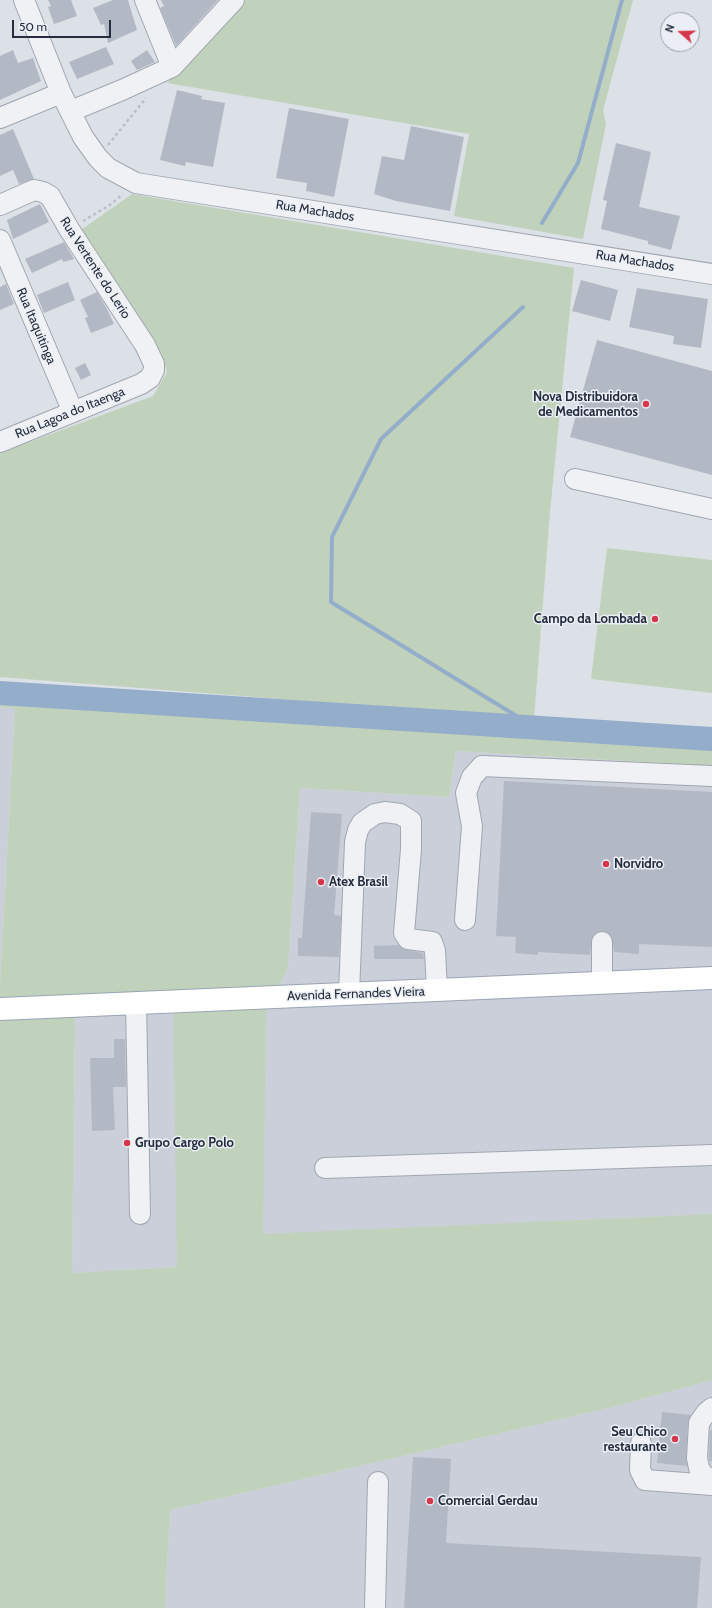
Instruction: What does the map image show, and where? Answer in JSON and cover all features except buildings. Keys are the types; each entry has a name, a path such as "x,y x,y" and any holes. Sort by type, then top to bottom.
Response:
{"main road":[{"name":"Avenida Fernandes Vieira","path":"0,1009 602,983 710,975"}],"street":[{"name":"Rua Machados","path":"24,0 61,93 84,138 98,158 108,168 136,183 712,274"},
{"path":"145,0 172,67"},
{"path":"71,111 137,84 172,67 234,0"},
{"path":"0,118 61,93"},
{"name":"Rua Vertente do Lerio","path":"0,205 34,190 43,192 53,201 68,229 152,357 154,370 150,378 141,384"},
{"name":"Rua Itaquitinga","path":"0,240 73,412"},
{"name":"Rua Lagoa do Itaenga","path":"0,442 141,384"},
{"path":"575,479 712,509"},
{"path":"465,920 472,826 466,793 472,777 482,766 712,776"},
{"path":"349,994 355,842 358,830 362,823 375,814 384,812 400,814 411,821 411,849 404,933 408,939 432,942 435,951 437,990"},
{"path":"602,942 602,983"},
{"path":"136,1003 140,1214"},
{"path":"324,1168 712,1155"},
{"path":"712,1408 706,1413 699,1423 697,1458 699,1468 703,1475 712,1480"},
{"path":"641,1443 640,1470 645,1480 712,1485"},
{"path":"375,1608 378,1482"}],"path":[{"path":"98,158 147,97"},
{"path":"68,229 110,205 136,183"}],"shaded area":[{"path":"0,707 15,708 0,984"},
{"path":"456,751 712,766 712,1214 263,1235 177,1267 72,1273 75,1015 266,1013 288,967 300,788 449,797"},
{"path":"712,1380 712,1608 165,1608 170,1510 613,1407"}],"green space":[{"path":"243,0 633,0 603,110 606,124 583,239 454,216 469,134 167,83"},
{"path":"132,194 574,268 550,512 534,719 0,677 0,453 153,396 167,372 161,353 81,230"},
{"name":"Campo da Lombada","path":"607,548 712,560 712,693 591,679"},
{"path":"0,693 712,739 712,766 456,751 449,797 300,788 288,967 266,1013 263,1234 712,1214 712,1380 613,1407 170,1510 165,1608 0,1608 0,984 15,708 0,707","holes":["173,1002 177,1267 72,1273 75,1015"]}],"waterway":[{"path":"542,223 578,163 622,0"},
{"path":"523,307 381,439 332,537 331,602 536,728"},
{"path":"0,693 712,739"}],"place":[{"name":"Nova Distribuidora de Medicamentos","path":"646,404"},
{"name":"Campo da Lombada","path":"655,619"},
{"name":"Norvidro","path":"606,864"},
{"name":"Atex Brasil","path":"321,882"},
{"name":"Grupo Cargo Polo","path":"127,1143"},
{"name":"Seu Chico restaurante","path":"675,1439"},
{"name":"Comercial Gerdau","path":"430,1501"}]}
